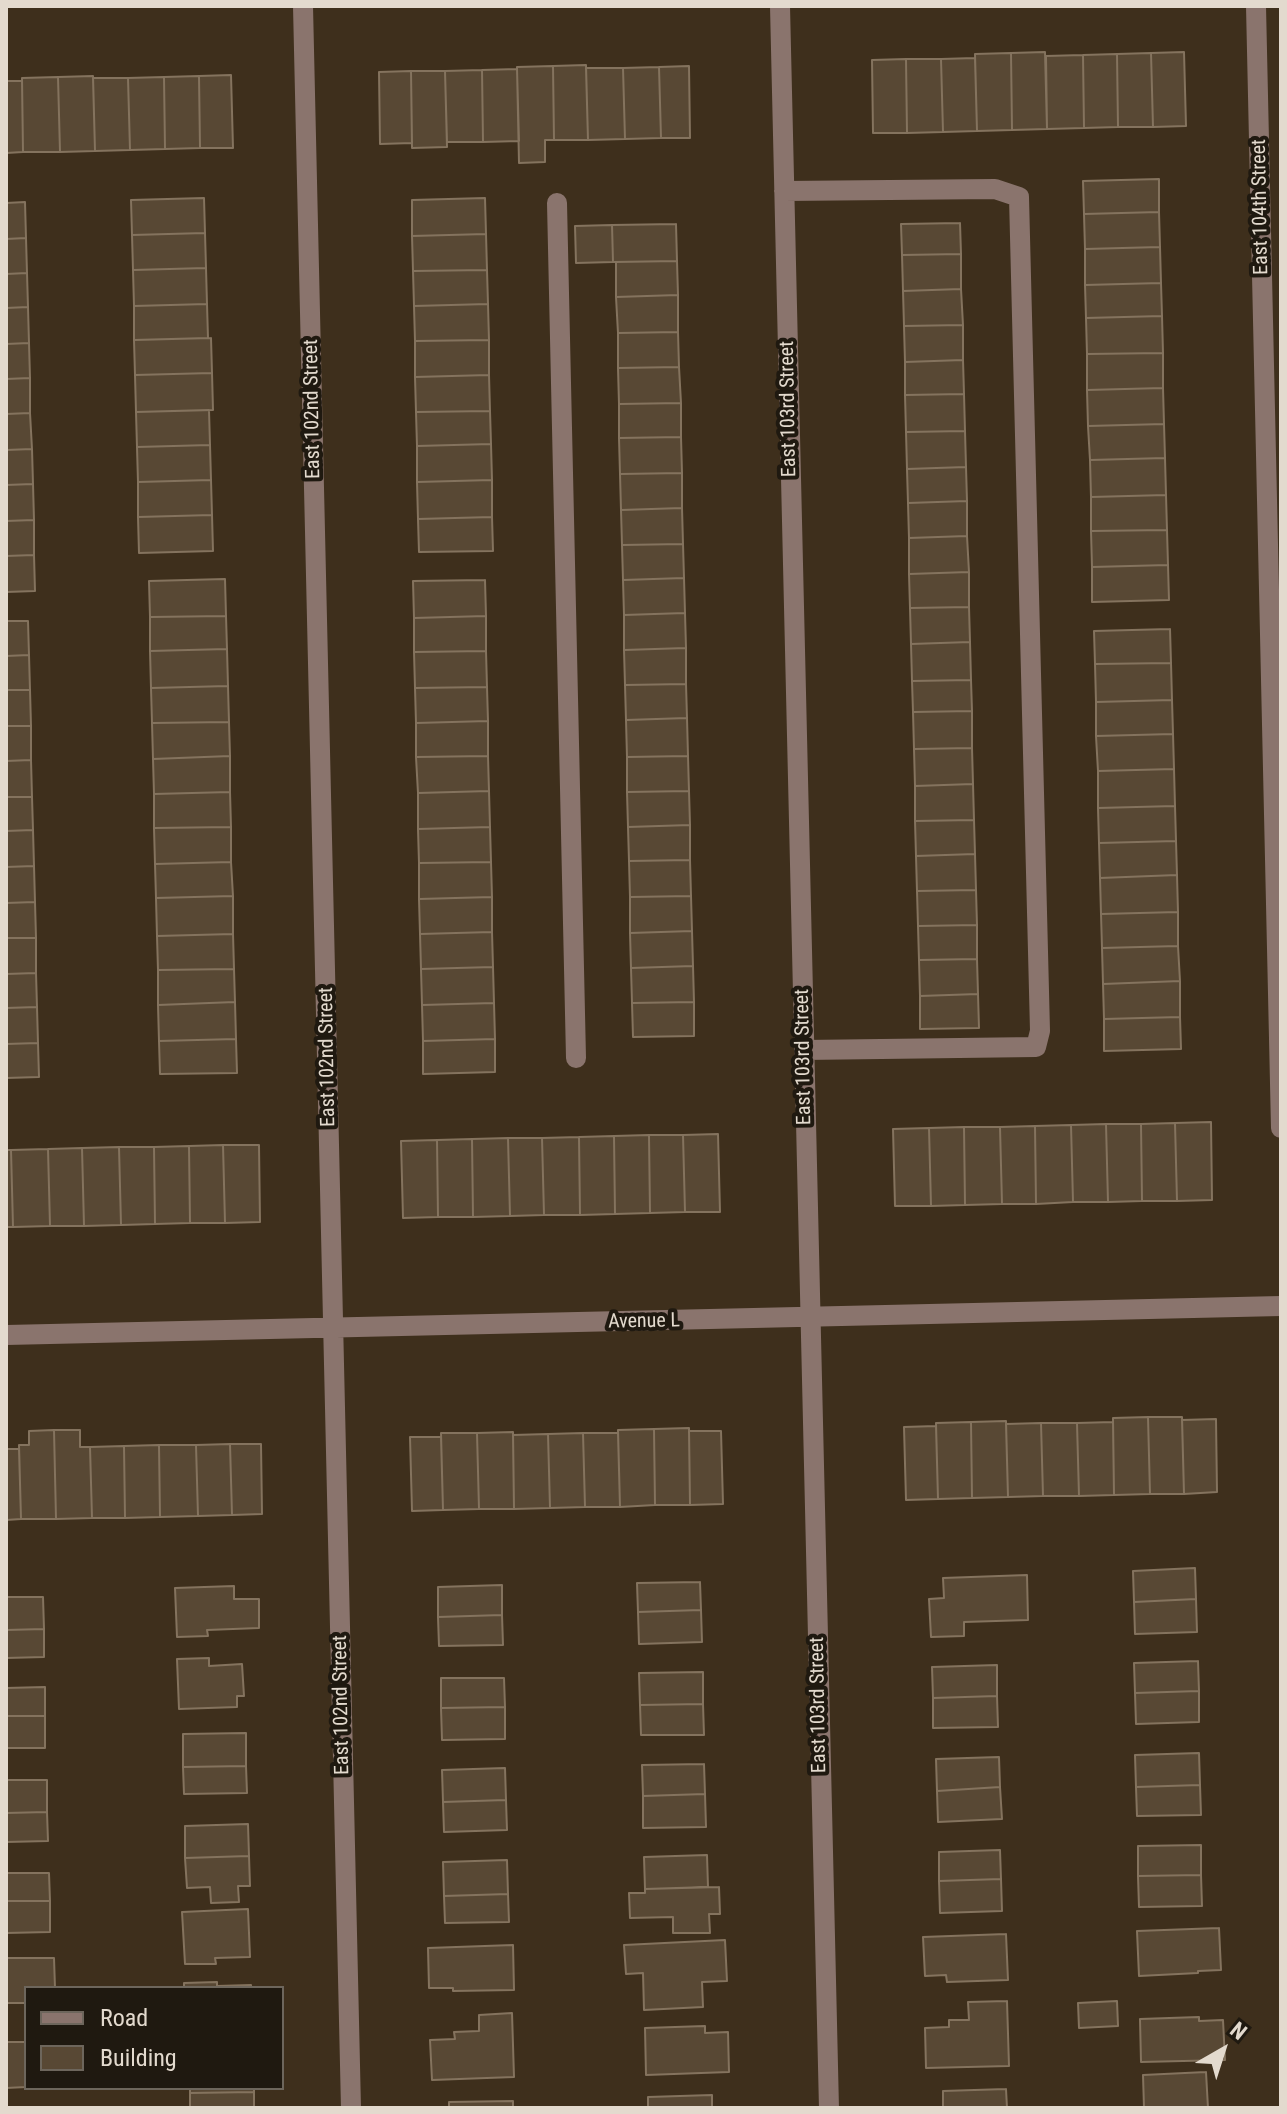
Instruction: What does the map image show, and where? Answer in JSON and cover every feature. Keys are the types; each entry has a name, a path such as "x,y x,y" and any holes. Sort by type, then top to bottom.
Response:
{"street":[{"name":"East 102nd Street","path":"303,6 351,2108"},
{"name":"East 103rd Street","path":"780,6 829,2108"},
{"name":"East 104th Street","path":"1256,6 1281,1128"},
{"path":"784,191 995,189 1019,197 1040,1031 1036,1047 804,1050"},
{"path":"557,203 576,1058"},
{"name":"Avenue L","path":"6,1335 1281,1306"}],"building":[{"path":"1045,52 1047,129 1012,130 1011,53"},
{"path":"1184,52 1186,126 1153,127 1151,53"},
{"path":"1011,53 1012,130 977,131 975,54"},
{"path":"1151,53 1153,127 1118,127 1117,54"},
{"path":"1117,54 1118,127 1084,128 1083,55"},
{"path":"1083,55 1084,128 1047,129 1046,56"},
{"path":"975,58 977,131 943,132 941,59"},
{"path":"906,59 941,59 943,132 907,133"},
{"path":"906,59 907,133 873,133 872,60"},
{"path":"586,65 588,140 554,140 553,66"},
{"path":"553,66 554,140 545,140 545,162 519,163 517,67"},
{"path":"689,66 690,138 661,138 659,67"},
{"path":"659,67 661,138 625,139 623,68"},
{"path":"586,68 623,68 625,139 588,140"},
{"path":"517,69 519,141 483,142 482,70"},
{"path":"482,70 483,142 447,142 445,71"},
{"path":"411,71 445,71 447,147 412,148"},
{"path":"411,71 412,143 380,144 379,72"},
{"path":"231,75 233,148 200,148 199,76"},
{"path":"93,76 95,151 60,152 58,77"},
{"path":"199,76 200,148 165,149 164,77"},
{"path":"58,77 60,152 23,152 22,78"},
{"path":"164,77 165,149 130,150 128,78"},
{"path":"93,78 128,78 130,150 95,151"},
{"path":"6,81 22,81 23,152 6,153"},
{"path":"1159,179 1159,212 1084,214 1083,181"},
{"path":"204,198 205,233 132,235 131,200"},
{"path":"485,198 486,234 412,236 412,200"},
{"path":"25,202 26,238 6,239 6,203"},
{"path":"1159,212 1160,247 1085,249 1084,214"},
{"path":"960,223 961,254 902,255 901,224"},
{"path":"676,224 677,261 613,262 612,225"},
{"path":"612,225 613,262 576,263 575,226"},
{"path":"205,233 206,268 133,270 132,235"},
{"path":"486,234 487,270 413,271 412,236"},
{"path":"26,238 27,273 6,274 6,239"},
{"path":"1160,247 1161,283 1085,285 1085,249"},
{"path":"961,254 961,289 903,291 902,255"},
{"path":"677,261 678,295 616,297 616,262"},
{"path":"206,268 207,304 134,306 133,270"},
{"path":"487,270 488,304 414,306 413,271"},
{"path":"27,273 28,307 6,308 6,274"},
{"path":"1161,283 1162,316 1086,318 1085,285"},
{"path":"961,289 963,325 904,326 903,291"},
{"path":"678,295 678,332 618,333 616,297"},
{"path":"207,304 208,338 134,340 134,306"},
{"path":"488,304 489,340 415,341 414,306"},
{"path":"28,307 29,343 6,344 6,308"},
{"path":"1162,316 1163,353 1087,354 1086,318"},
{"path":"963,325 963,360 905,362 904,326"},
{"path":"678,332 679,367 618,368 618,333"},
{"path":"211,338 212,373 135,375 134,340"},
{"path":"489,340 489,375 415,377 415,341"},
{"path":"29,343 30,378 6,379 6,344"},
{"path":"1163,353 1163,388 1087,390 1087,354"},
{"path":"963,360 964,394 905,395 905,362"},
{"path":"679,367 681,403 619,404 618,368"},
{"path":"212,373 213,410 136,412 135,375"},
{"path":"489,375 490,411 416,412 415,377"},
{"path":"30,378 30,413 6,414 6,379"},
{"path":"1163,388 1164,424 1088,426 1087,390"},
{"path":"964,394 965,431 906,432 905,395"},
{"path":"681,403 681,437 619,438 619,404"},
{"path":"209,410 210,445 137,447 136,412"},
{"path":"490,411 491,444 417,446 416,412"},
{"path":"30,413 32,449 6,450 6,414"},
{"path":"1164,424 1165,458 1090,460 1088,426"},
{"path":"965,431 966,467 907,469 906,432"},
{"path":"681,437 682,473 620,474 619,438"},
{"path":"491,444 492,480 417,482 417,446"},
{"path":"210,445 211,480 138,482 137,447"},
{"path":"32,449 33,484 6,485 6,450"},
{"path":"1165,458 1166,495 1091,497 1090,460"},
{"path":"966,467 967,501 908,503 907,469"},
{"path":"682,473 682,508 621,510 620,474"},
{"path":"211,480 212,515 138,517 138,482"},
{"path":"492,480 492,517 418,519 417,482"},
{"path":"33,484 34,520 6,521 6,485"},
{"path":"1166,495 1167,530 1091,531 1091,497"},
{"path":"967,501 967,536 909,538 908,503"},
{"path":"682,508 683,544 622,545 621,510"},
{"path":"212,515 213,551 139,553 138,517"},
{"path":"492,517 493,551 419,552 418,519"},
{"path":"34,520 34,555 6,556 6,521"},
{"path":"1167,530 1168,565 1092,567 1091,531"},
{"path":"967,536 969,572 909,574 909,538"},
{"path":"683,544 684,578 623,580 622,545"},
{"path":"34,555 35,591 6,592 6,556"},
{"path":"1168,565 1169,600 1092,602 1092,567"},
{"path":"969,572 969,607 910,608 909,574"},
{"path":"684,578 685,613 624,615 623,580"},
{"path":"225,579 226,616 150,617 149,581"},
{"path":"485,580 486,616 414,618 413,581"},
{"path":"969,607 970,642 911,644 910,608"},
{"path":"685,613 686,648 624,650 624,615"},
{"path":"226,616 227,649 150,651 150,617"},
{"path":"486,616 486,651 414,652 414,618"},
{"path":"6,621 28,621 29,655 6,656"},
{"path":"1170,629 1171,663 1095,664 1094,631"},
{"path":"970,642 971,680 912,681 911,644"},
{"path":"686,648 686,684 625,685 624,650"},
{"path":"227,649 228,686 151,688 150,651"},
{"path":"486,651 487,687 415,688 414,652"},
{"path":"29,655 30,690 6,690 6,656"},
{"path":"1171,663 1172,700 1096,702 1095,664"},
{"path":"971,680 972,711 913,712 912,681"},
{"path":"686,684 687,718 626,720 625,685"},
{"path":"228,686 229,722 152,723 151,688"},
{"path":"487,687 488,721 416,723 415,688"},
{"path":"6,690 30,690 31,726 6,726"},
{"path":"1172,700 1173,734 1096,736 1096,702"},
{"path":"972,711 972,748 914,749 913,712"},
{"path":"687,718 688,756 627,757 626,720"},
{"path":"488,721 488,756 416,757 416,723"},
{"path":"229,722 230,756 153,759 152,723"},
{"path":"6,726 31,726 31,760 6,761"},
{"path":"1173,734 1174,769 1098,771 1096,736"},
{"path":"972,748 973,784 915,786 914,749"},
{"path":"230,756 230,792 154,794 153,759"},
{"path":"488,756 489,791 418,793 416,757"},
{"path":"688,756 689,791 627,792 627,757"},
{"path":"31,760 32,797 6,797 6,761"},
{"path":"1174,769 1175,806 1098,808 1098,771"},
{"path":"973,784 974,820 915,821 915,786"},
{"path":"489,791 490,827 418,829 418,793"},
{"path":"689,791 690,825 628,827 627,792"},
{"path":"230,792 231,827 154,828 154,794"},
{"path":"6,797 32,797 33,830 6,831"},
{"path":"1175,806 1176,841 1099,843 1098,808"},
{"path":"974,820 975,854 916,856 915,821"},
{"path":"690,825 690,860 629,861 628,827"},
{"path":"231,827 231,862 155,864 154,828"},
{"path":"490,827 491,862 419,863 418,829"},
{"path":"33,830 34,866 6,867 6,831"},
{"path":"1176,841 1177,875 1100,878 1099,843"},
{"path":"975,854 976,890 917,891 916,856"},
{"path":"690,860 691,896 630,897 629,861"},
{"path":"231,862 233,896 156,898 155,864"},
{"path":"491,862 492,897 419,899 419,863"},
{"path":"34,866 35,902 6,903 6,867"},
{"path":"1177,875 1178,912 1101,914 1100,878"},
{"path":"976,890 977,925 918,926 917,891"},
{"path":"233,896 233,934 157,936 156,898"},
{"path":"691,896 692,931 630,933 630,897"},
{"path":"492,897 492,932 420,934 419,899"},
{"path":"35,902 36,938 6,938 6,903"},
{"path":"1178,912 1178,946 1102,948 1101,914"},
{"path":"977,925 977,959 919,960 918,926"},
{"path":"692,931 693,966 631,968 630,933"},
{"path":"492,932 493,967 421,969 420,934"},
{"path":"233,934 234,969 158,970 157,936"},
{"path":"6,938 36,938 36,973 6,974"},
{"path":"1178,946 1180,981 1103,984 1102,948"},
{"path":"977,959 978,994 920,996 919,960"},
{"path":"693,966 694,1002 632,1003 631,968"},
{"path":"493,967 494,1003 422,1005 421,969"},
{"path":"234,969 235,1002 158,1005 158,970"},
{"path":"36,973 37,1007 6,1008 6,974"},
{"path":"1180,981 1180,1017 1104,1019 1103,984"},
{"path":"978,994 979,1028 920,1029 920,996"},
{"path":"235,1002 236,1039 159,1041 158,1005"},
{"path":"694,1002 694,1036 633,1037 632,1003"},
{"path":"494,1003 495,1039 423,1041 422,1005"},
{"path":"37,1007 38,1043 6,1044 6,1008"},
{"path":"1180,1017 1181,1049 1104,1051 1104,1019"},
{"path":"236,1039 237,1073 160,1074 159,1041"},
{"path":"495,1039 495,1072 423,1074 423,1041"},
{"path":"38,1043 39,1077 6,1078 6,1044"},
{"path":"1211,1122 1212,1200 1177,1201 1175,1123"},
{"path":"1175,1123 1177,1201 1142,1201 1141,1124"},
{"path":"1106,1124 1108,1202 1073,1202 1071,1125"},
{"path":"1106,1124 1141,1124 1142,1201 1108,1202"},
{"path":"1071,1125 1073,1202 1036,1204 1035,1126"},
{"path":"1035,1126 1036,1204 1002,1204 1000,1127"},
{"path":"964,1127 965,1205 931,1206 929,1128"},
{"path":"964,1127 1000,1127 1002,1204 965,1205"},
{"path":"929,1128 931,1206 895,1206 893,1129"},
{"path":"718,1134 720,1212 685,1212 683,1135"},
{"path":"649,1135 650,1213 615,1214 614,1136"},
{"path":"649,1135 683,1135 685,1212 650,1213"},
{"path":"614,1136 615,1214 580,1215 579,1137"},
{"path":"579,1137 580,1215 544,1215 542,1138"},
{"path":"508,1138 510,1216 473,1217 472,1139"},
{"path":"508,1138 542,1138 544,1215 510,1216"},
{"path":"472,1139 473,1217 438,1217 437,1140"},
{"path":"437,1140 438,1217 403,1218 401,1141"},
{"path":"223,1145 225,1223 190,1223 189,1146"},
{"path":"223,1145 259,1145 260,1222 225,1223"},
{"path":"189,1146 190,1223 155,1224 154,1147"},
{"path":"119,1147 121,1225 84,1226 82,1148"},
{"path":"119,1147 154,1147 155,1224 121,1225"},
{"path":"82,1148 84,1226 50,1226 48,1149"},
{"path":"48,1149 50,1226 13,1227 11,1150"},
{"path":"6,1150 11,1150 13,1227 6,1227"},
{"path":"1148,1417 1150,1494 1114,1495 1113,1418"},
{"path":"1148,1417 1182,1417 1184,1494 1150,1494"},
{"path":"1216,1419 1217,1492 1184,1494 1182,1420"},
{"path":"1006,1421 1008,1497 972,1498 971,1422"},
{"path":"971,1422 972,1498 938,1499 936,1423"},
{"path":"1113,1422 1114,1495 1079,1496 1077,1423"},
{"path":"1041,1423 1043,1496 1008,1497 1006,1424"},
{"path":"1041,1423 1077,1423 1079,1496 1043,1496"},
{"path":"936,1426 938,1499 906,1500 904,1427"},
{"path":"689,1428 690,1505 655,1505 654,1429"},
{"path":"654,1429 655,1505 620,1507 618,1430"},
{"path":"54,1430 56,1519 21,1519 19,1445 29,1445 29,1431"},
{"path":"54,1430 80,1430 80,1447 90,1447 92,1518 56,1519"},
{"path":"689,1431 721,1431 723,1504 690,1505"},
{"path":"513,1432 514,1509 479,1509 477,1433"},
{"path":"441,1433 477,1433 479,1509 443,1510"},
{"path":"583,1433 585,1507 550,1508 548,1434"},
{"path":"583,1433 618,1433 620,1507 585,1507"},
{"path":"548,1434 550,1508 514,1509 513,1435"},
{"path":"410,1437 441,1437 443,1510 412,1511"},
{"path":"230,1444 232,1515 198,1516 196,1445"},
{"path":"230,1444 261,1444 262,1514 232,1515"},
{"path":"159,1445 160,1517 125,1518 124,1446"},
{"path":"159,1445 196,1445 198,1516 160,1517"},
{"path":"124,1446 125,1518 92,1518 90,1447"},
{"path":"6,1449 19,1449 21,1519 6,1520"},
{"path":"1195,1568 1196,1599 1134,1602 1133,1571"},
{"path":"1027,1575 1028,1620 964,1622 964,1636 931,1637 929,1599 944,1598 943,1578"},
{"path":"700,1582 701,1610 638,1612 637,1583"},
{"path":"502,1585 502,1615 438,1617 438,1587"},
{"path":"234,1586 234,1599 259,1599 259,1628 207,1630 208,1636 177,1637 175,1588"},
{"path":"6,1597 43,1597 44,1629 6,1630"},
{"path":"1196,1599 1197,1632 1135,1634 1134,1602"},
{"path":"701,1610 702,1642 639,1644 638,1612"},
{"path":"502,1615 503,1645 439,1646 438,1617"},
{"path":"44,1629 44,1657 6,1658 6,1630"},
{"path":"209,1658 209,1666 242,1664 244,1696 237,1696 237,1707 179,1709 177,1659"},
{"path":"1198,1661 1199,1691 1135,1693 1134,1663"},
{"path":"997,1665 997,1696 933,1698 932,1667"},
{"path":"703,1672 703,1704 640,1705 639,1673"},
{"path":"441,1678 504,1678 505,1707 441,1708"},
{"path":"45,1687 45,1716 6,1716 6,1688"},
{"path":"1199,1691 1199,1722 1136,1724 1135,1693"},
{"path":"997,1696 998,1727 933,1728 933,1698"},
{"path":"703,1704 704,1735 641,1735 640,1705"},
{"path":"505,1707 505,1739 442,1740 441,1708"},
{"path":"6,1716 45,1716 45,1748 6,1748"},
{"path":"246,1733 246,1766 183,1767 183,1734"},
{"path":"1199,1753 1200,1785 1136,1787 1135,1755"},
{"path":"999,1757 1000,1787 937,1791 936,1759"},
{"path":"704,1764 705,1794 643,1796 642,1765"},
{"path":"246,1766 247,1793 184,1794 183,1767"},
{"path":"505,1768 506,1800 443,1802 442,1770"},
{"path":"6,1780 47,1780 47,1812 6,1813"},
{"path":"1200,1785 1201,1815 1137,1816 1136,1787"},
{"path":"1000,1787 1002,1819 938,1822 937,1791"},
{"path":"705,1794 706,1827 643,1828 643,1796"},
{"path":"506,1800 507,1830 444,1832 443,1802"},
{"path":"47,1812 48,1841 6,1842 6,1813"},
{"path":"248,1824 249,1856 185,1858 185,1826"},
{"path":"1201,1845 1201,1875 1138,1876 1138,1846"},
{"path":"1000,1850 1001,1879 939,1881 939,1852"},
{"path":"707,1855 708,1887 645,1889 644,1857"},
{"path":"249,1856 250,1886 238,1886 239,1902 211,1903 210,1887 187,1888 185,1858"},
{"path":"507,1860 508,1894 444,1896 443,1862"},
{"path":"6,1873 49,1873 50,1901 6,1901"},
{"path":"1201,1875 1202,1906 1139,1907 1138,1876"},
{"path":"1001,1879 1002,1911 940,1913 939,1881"},
{"path":"719,1887 720,1914 709,1914 710,1933 673,1933 673,1917 630,1918 629,1893 645,1893 645,1889"},
{"path":"508,1894 509,1922 445,1923 444,1896"},
{"path":"6,1901 50,1901 50,1932 6,1933"},
{"path":"248,1909 250,1957 215,1958 216,1964 185,1964 182,1912"},
{"path":"1219,1928 1221,1970 1139,1976 1137,1931"},
{"path":"1006,1934 1008,1980 947,1982 946,1975 925,1976 923,1937"},
{"path":"725,1940 727,1981 702,1982 703,2007 644,2010 643,1973 626,1974 624,1945"},
{"path":"513,1945 514,1990 453,1991 453,1988 429,1988 428,1948"},
{"path":"6,1958 54,1958 55,1986 24,1986 24,2003 6,2003"},
{"path":"217,1982 217,1986 184,1986 184,1983"},
{"path":"1007,2001 1009,2066 926,2068 925,2028 949,2027 949,2020 969,2020 968,2002"},
{"path":"1117,2001 1118,2026 1079,2028 1078,2003"},
{"path":"512,2013 514,2077 432,2080 430,2040 455,2039 454,2032 479,2031 479,2015"},
{"path":"1199,2017 1199,2021 1223,2020 1225,2060 1141,2062 1140,2019"},
{"path":"705,2026 705,2033 728,2032 729,2072 646,2075 645,2028"},
{"path":"6,2042 24,2042 24,2087 6,2088"},
{"path":"1206,2072 1208,2108 1144,2108 1143,2075"},
{"path":"1006,2089 1007,2108 943,2108 943,2091"},
{"path":"190,2090 254,2090 254,2092 190,2093"},
{"path":"254,2092 254,2108 190,2108 190,2093"},
{"path":"712,2095 712,2108 648,2108 648,2097"},
{"path":"513,2101 513,2108 449,2108 449,2102"}]}
